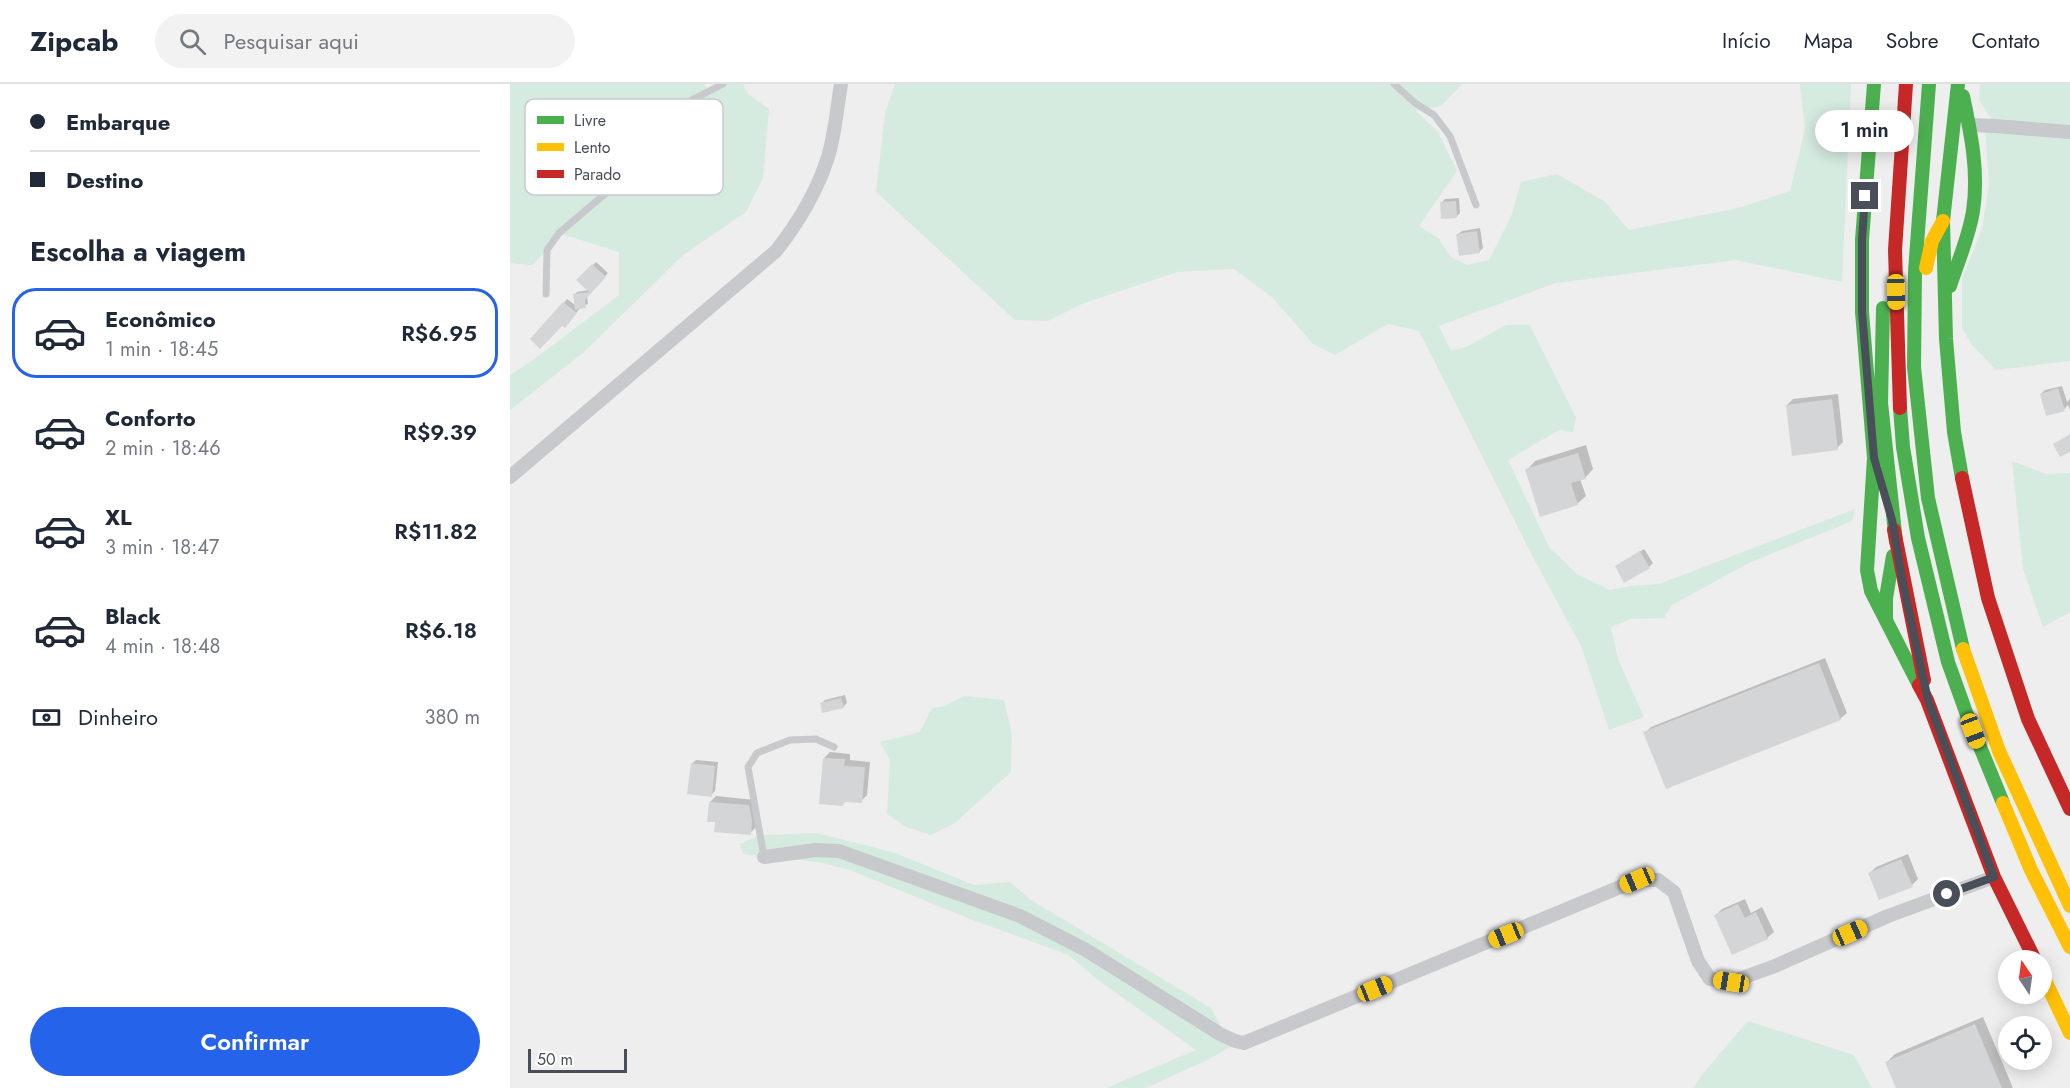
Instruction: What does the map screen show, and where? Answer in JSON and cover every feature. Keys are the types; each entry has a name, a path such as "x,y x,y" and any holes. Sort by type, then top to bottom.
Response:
{"main road":[{"path":"1874,84 1862,240 1862,300 1874,458 1867,570 1871,591 1886,623 1928,700 1994,877 2030,950"},
{"path":"1906,84 1895,250 1898,374 1904,447 1917,538 1948,662 1986,764 2070,947"},
{"path":"1929,84 1915,271 1914,367 1923,462 1935,533 1964,654 1999,751 2070,906"},
{"path":"1945,300 1973,213 1976,193 1969,125 1960,84"},
{"path":"1960,84 1943,221 1946,339 1954,432 1988,598 2028,719 2070,809"},
{"path":"1923,462 1928,418 1926,264 1932,241 1974,160"},
{"path":"1886,623 1889,577 1896,542 1896,515 1881,416 1880,354 1883,304 1895,250"},
{"path":"1874,458 1896,542 1928,700"},
{"path":"2052,995 2070,1033"}],"street":[{"path":"510,477 776,251 805,210 822,174 828,155 841,84"},
{"path":"1969,125 2070,132"},
{"path":"764,857 816,850 839,851 1020,916 1086,950 1220,1034 1244,1043 1637,880 1658,880 1674,892 1698,961 1710,979 1731,982 1775,966 1888,916 1994,877"}],"lane":[{"path":"694,99 723,84"},
{"path":"1394,84 1414,103 1434,115 1450,136 1476,205"},
{"path":"546,294 547,250 559,233 604,195"},
{"path":"764,857 748,767 757,753 790,740 816,739 834,747"}],"green space":[{"path":"510,84 704,84 709,91 723,84 743,84 748,94 769,109 763,178 746,212 682,256 583,353 510,410 510,375 619,295 619,252 559,233 532,265 510,263"},
{"path":"895,84 1462,84 1441,106 1416,111 1438,132 1457,171 1419,226 1438,238 1451,257 1467,265 1489,260 1512,214 1521,182 1557,174 1604,201 1629,230 1738,208 1790,191 1805,129 1800,84 1851,84 1842,282 1736,260 1556,283 1439,326 1451,351 1468,346 1506,325 1530,325 1576,417 1573,432 1559,430 1508,460 1550,549 1577,574 1610,590 1659,584 1855,509 1852,521 1749,563 1672,605 1664,618 1631,619 1611,627 1618,659 1644,717 1609,730 1581,646 1533,557 1419,331 1388,324 1335,355 1313,344 1273,298 1234,269 1177,272 1084,303 1048,321 1015,320 876,192 885,113"},
{"path":"1980,84 2070,84 2070,361 1996,370 1972,345 1962,328 1962,279 1982,229 1989,184 1985,126 1995,125 1979,100"},
{"path":"2012,461 2046,474 2070,473 2070,612 2043,627 2023,568"},
{"path":"964,696 1004,700 1012,734 1011,772 955,823 931,835 906,827 887,814 890,760 880,742 920,732 932,708 945,706"},
{"path":"817,833 895,853 974,885 1010,882 1031,900 1211,1008 1224,1032 1243,1040 1207,1060 1146,1088 1106,1088 1196,1050 1094,977 1069,955 970,919 850,870 818,862 743,854 740,844 760,835"},
{"path":"1748,1021 1854,1055 1872,1088 1693,1088"}],"building":[{"path":"1456,201 1457,218 1441,219 1440,202"},
{"path":"1477,231 1480,253 1459,256 1456,234"},
{"path":"592,264 606,277 585,300 586,308 575,310 573,294 589,292 576,280"},
{"path":"563,302 577,313 565,328 562,326 540,349 530,339"},
{"path":"2058,388 2065,411 2046,416 2040,394"},
{"path":"1832,399 1838,450 1792,456 1786,405"},
{"path":"2070,434 2070,452 2060,457 2053,444"},
{"path":"1578,453 1586,479 1571,483 1578,505 1540,517 1525,469"},
{"path":"1640,551 1650,568 1624,583 1615,566"},
{"path":"1819,663 1841,720 1666,789 1643,732"},
{"path":"841,698 844,708 822,713 820,703"},
{"path":"823,758 845,759 844,766 865,767 862,803 844,802 843,806 819,804"},
{"path":"691,763 715,766 712,797 687,794"},
{"path":"709,802 749,805 752,821 751,835 714,832 715,822 707,822"},
{"path":"1901,859 1913,887 1879,900 1868,873"},
{"path":"1738,904 1745,918 1756,912 1768,939 1732,955 1714,915"},
{"path":"1975,1024 2002,1088 1896,1088 1885,1062"}],"traffic: fast":[{"path":"1874,84 1862,240 1862,312 1874,458 1867,570 1871,591 1919,685"},
{"path":"1929,84 1915,271 1914,367 1928,498 1963,649"},
{"path":"1958,84 1943,221 1946,339 1954,432 1962,478"},
{"path":"1950,286 1969,230 1975,196 1973,153 1963,96"},
{"path":"1883,308 1881,403 1896,542"},
{"path":"1900,408 1903,447 1918,538 1948,662 2003,803"},
{"path":"1886,619 1886,598 1893,556"}],"traffic: slow":[{"path":"1926,268 1932,241 1943,221"},
{"path":"1963,649 1999,751 2070,906"},
{"path":"2003,803 2031,870 2070,947"},
{"path":"2052,995 2070,1033"}],"traffic: jam":[{"path":"1900,408 1895,250 1906,84"},
{"path":"1962,478 1988,598 2028,719 2070,809"},
{"path":"1894,530 1924,680"},
{"path":"1919,685 1927,700 1994,877 2030,950"}],"route":[{"path":"1865,196 1862,240 1862,312 1874,458 1892,520 1928,700 1994,877 1947,894"}]}
